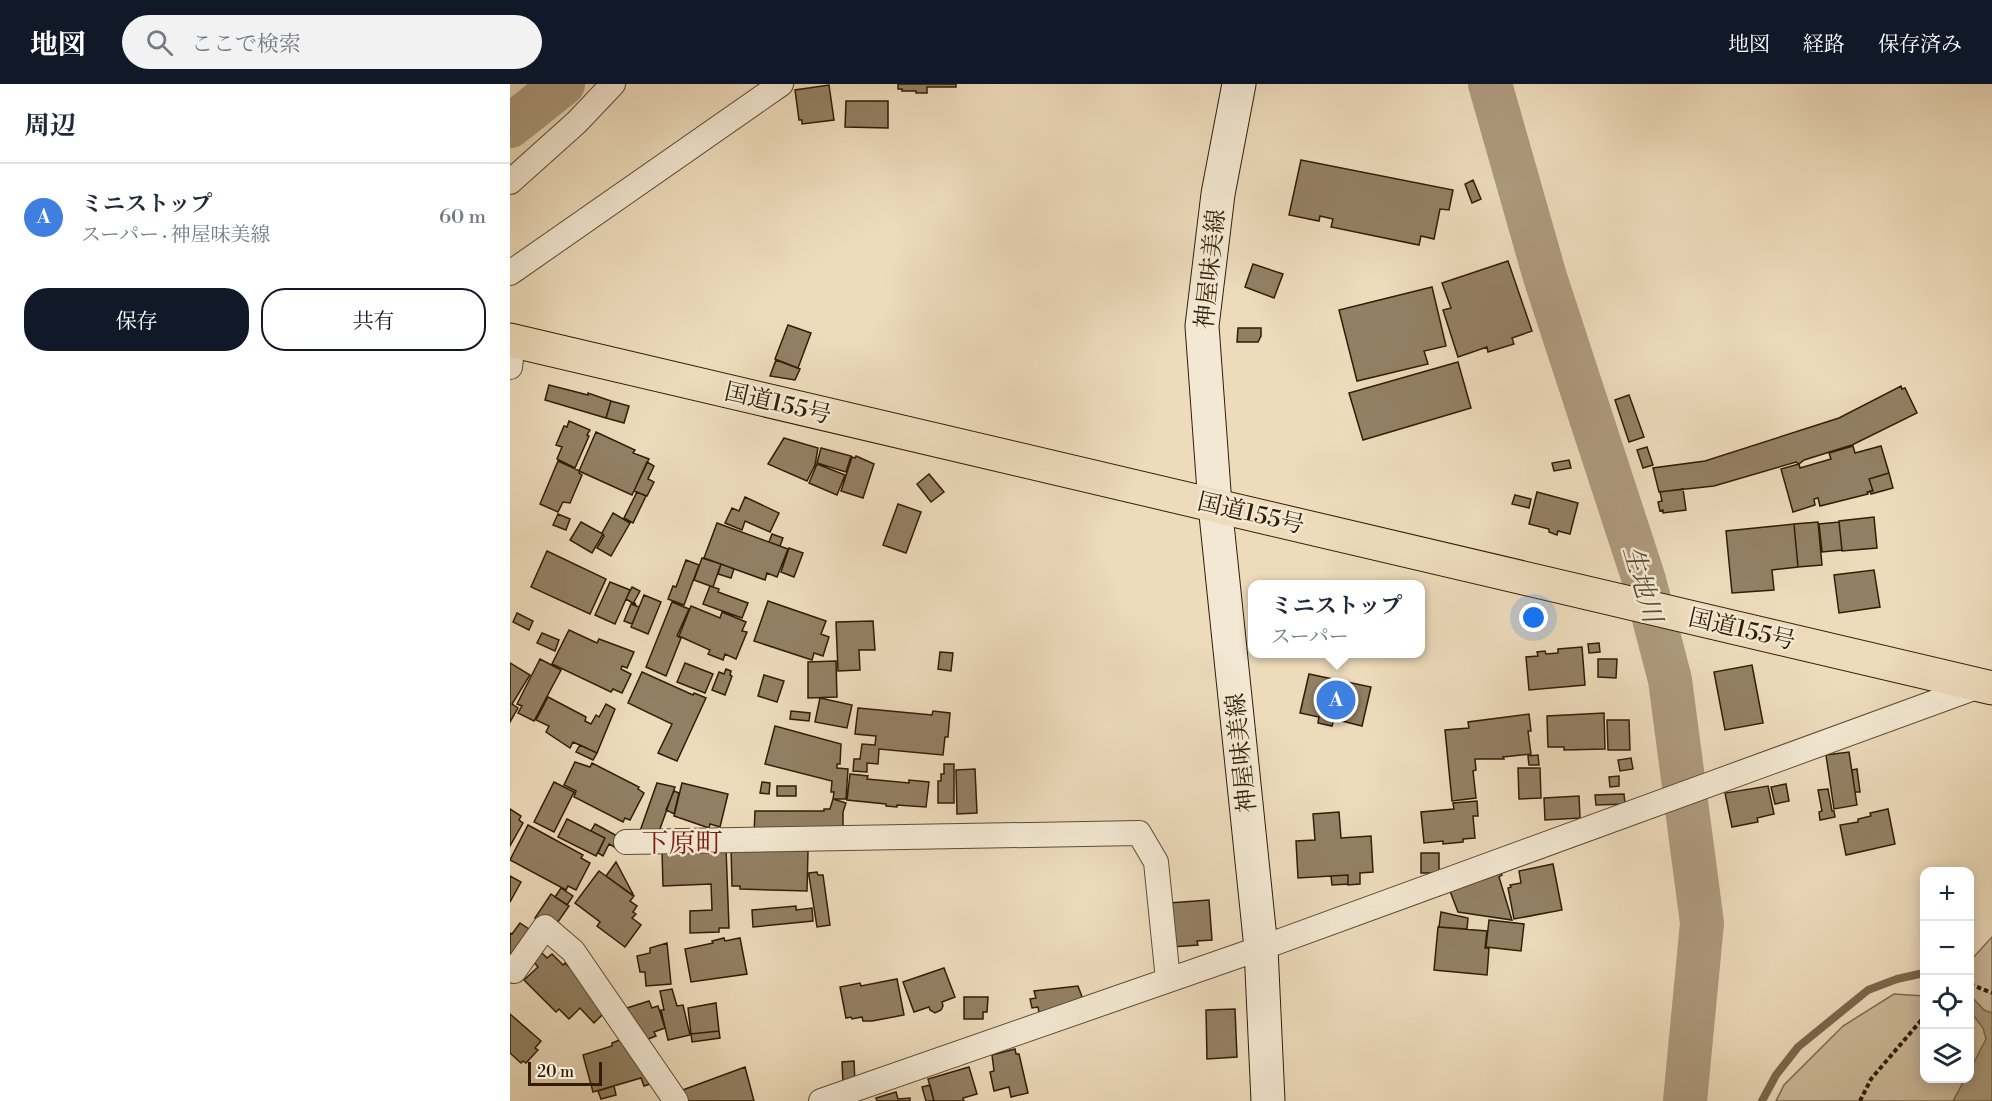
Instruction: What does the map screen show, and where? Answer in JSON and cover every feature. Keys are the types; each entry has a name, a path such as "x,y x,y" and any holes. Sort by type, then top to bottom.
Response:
{"highway":[{"name":"国道155号","path":"511,349 1215,505 1622,602 1989,683"}],"main road":[{"name":"神屋味美線","path":"1239,84 1218,194 1202,326 1215,505 1261,948 1268,1101"}],"street":[{"path":"510,182 577,122 613,84"},
{"path":"510,273 781,84"},
{"path":"821,1101 1261,948 1989,683"},
{"path":"626,842 1139,833 1156,862 1168,980"},
{"path":"510,968 514,971 544,927 559,939 573,951 676,1101"}],"path":[{"path":"1974,986 1992,993"},
{"path":"1860,1101 1871,1079 1920,1022"}],"shaded area":[{"path":"1992,937 1992,1101 1776,1101 1784,1085 1843,1026 1894,994 1920,996 1920,1083 1974,1083 1974,957"},
{"path":"1974,999 1984,1010 1992,1013 1992,1101 1953,1101 1963,1083 1974,1083 1974,1062 1986,1039 1983,1028 1974,1016"}],"building":[{"path":"898,84 956,84 956,87 927,87 927,93 916,93 916,91 898,89"},
{"path":"829,85 834,120 802,124 802,120 799,120 795,90"},
{"path":"846,101 888,101 888,128 845,127"},
{"path":"1301,160 1453,190 1449,210 1440,209 1434,239 1421,236 1419,245 1331,227 1333,219 1320,216 1319,221 1289,215"},
{"path":"1473,180 1481,199 1472,203 1465,184"},
{"path":"1508,261 1532,331 1512,338 1514,344 1488,352 1487,347 1458,357 1443,310 1451,308 1442,283"},
{"path":"1253,264 1283,274 1274,298 1245,287"},
{"path":"1432,287 1446,346 1424,351 1428,364 1357,381 1339,310"},
{"path":"788,325 811,333 798,368 775,359"},
{"path":"1238,328 1261,328 1258,342 1237,342"},
{"path":"776,360 800,369 795,380 770,376"},
{"path":"1458,362 1471,408 1363,440 1349,393"},
{"path":"549,385 588,395 588,393 611,401 606,418 545,400"},
{"path":"1901,386 1902,389 1905,388 1917,413 1852,445 1804,460 1799,464 1796,462 1714,486 1659,492 1653,468 1705,461 1839,418"},
{"path":"1629,395 1644,437 1629,442 1615,400"},
{"path":"611,401 629,406 624,423 606,418"},
{"path":"569,421 590,430 575,468 557,459 562,447 556,445 564,426 567,427"},
{"path":"596,432 635,450 633,453 649,459 632,495 579,471"},
{"path":"784,438 818,448 815,465 807,481 768,464"},
{"path":"1853,446 1855,453 1881,446 1889,473 1869,479 1873,491 1820,506 1818,498 1814,499 1815,505 1793,512 1781,469 1799,464 1800,468 1831,459 1829,453"},
{"path":"1647,447 1653,465 1643,468 1637,450"},
{"path":"821,448 851,456 846,472 817,463"},
{"path":"856,456 874,464 863,498 841,491 852,457"},
{"path":"1569,460 1571,468 1554,471 1552,463"},
{"path":"558,461 580,471 582,475 570,503 563,502 558,512 540,504"},
{"path":"647,462 654,466 648,479 654,482 647,496 634,491"},
{"path":"817,464 845,475 837,495 809,483"},
{"path":"1889,473 1893,488 1871,494 1870,491 1873,491 1869,479"},
{"path":"929,474 944,492 931,502 917,484"},
{"path":"1683,489 1686,510 1663,513 1663,510 1660,511 1658,502 1662,501 1660,492"},
{"path":"637,492 646,496 633,523 624,518"},
{"path":"1537,492 1578,503 1570,534 1558,531 1557,535 1549,532 1549,529 1529,524"},
{"path":"1515,495 1531,499 1529,508 1512,504"},
{"path":"745,497 779,513 770,532 745,521 742,530 725,523 732,508 739,511"},
{"path":"898,504 921,512 906,553 883,545"},
{"path":"613,513 630,523 611,556 597,548"},
{"path":"558,514 570,519 566,530 553,525"},
{"path":"1874,517 1877,548 1842,551 1839,521"},
{"path":"581,522 603,534 592,553 570,540"},
{"path":"1818,522 1822,565 1798,567 1794,524"},
{"path":"1839,522 1842,550 1822,552 1819,524"},
{"path":"717,523 788,549 777,577 767,573 765,580 704,558"},
{"path":"1794,524 1798,567 1772,570 1774,590 1732,593 1726,531"},
{"path":"772,534 783,538 780,546 769,542"},
{"path":"789,548 803,553 794,577 781,572"},
{"path":"547,551 606,579 590,614 531,587"},
{"path":"702,558 721,564 713,587 694,580"},
{"path":"686,560 699,565 684,605 668,599 673,586 676,587"},
{"path":"721,564 734,569 731,578 718,574"},
{"path":"1874,570 1880,607 1839,613 1834,575"},
{"path":"610,582 630,590 615,624 595,615"},
{"path":"710,586 719,589 718,592 748,603 742,618 703,604"},
{"path":"632,587 640,591 634,602 636,605 626,599"},
{"path":"644,595 661,602 648,634 631,627"},
{"path":"768,601 826,621 821,634 829,637 823,656 814,653 812,660 754,641"},
{"path":"672,602 689,609 677,636 681,638 666,676 646,667"},
{"path":"631,604 639,607 632,624 624,621"},
{"path":"691,606 720,618 722,612 746,622 742,631 747,632 736,659 725,654 723,660 708,654 710,650 679,636"},
{"path":"517,613 533,621 529,630 513,622"},
{"path":"873,621 875,650 859,650 860,670 838,671 836,622"},
{"path":"569,630 597,643 599,639 634,652 627,668 622,666 621,669 631,674 622,693 613,689 611,692 552,664"},
{"path":"542,633 559,640 555,651 537,643"},
{"path":"1599,643 1600,652 1589,653 1588,644"},
{"path":"1582,647 1585,685 1529,690 1526,657 1538,656 1537,652 1558,653 1558,649"},
{"path":"940,652 953,653 951,671 938,669"},
{"path":"540,659 561,670 534,721 518,713 522,706 517,704"},
{"path":"1598,659 1617,659 1616,678 1598,677"},
{"path":"836,661 837,697 808,698 808,662"},
{"path":"510,663 530,675 512,704 518,708 510,722"},
{"path":"685,663 713,674 705,693 677,682"},
{"path":"1752,665 1763,723 1725,730 1714,672"},
{"path":"726,669 731,671 732,676 725,695 712,690 719,672 724,674"},
{"path":"642,672 693,695 694,693 706,698 677,761 658,753 672,724 628,703"},
{"path":"1309,674 1371,687 1362,726 1334,719 1332,726 1318,723 1319,717 1300,713"},
{"path":"764,675 784,681 777,702 758,696"},
{"path":"548,697 586,717 585,721 591,724 596,715 599,717 606,704 615,709 597,753 573,742 570,748 546,732 549,726 536,720"},
{"path":"820,698 852,705 847,728 815,722"},
{"path":"858,708 932,715 933,711 950,713 948,737 945,737 943,755 879,749 878,764 867,763 867,772 853,771 854,759 860,759 862,744 875,745 876,736 855,734"},
{"path":"791,711 810,713 809,721 790,719"},
{"path":"1604,713 1605,749 1564,750 1564,747 1548,747 1547,716"},
{"path":"1529,714 1531,731 1528,731 1531,754 1503,757 1504,759 1475,759 1476,770 1473,771 1476,798 1452,801 1445,730 1469,728 1468,722"},
{"path":"1607,720 1629,720 1630,750 1608,750"},
{"path":"775,726 841,744 840,764 837,764 837,768 848,769 846,799 833,799 832,781 765,764"},
{"path":"580,745 597,753 593,760 576,752"},
{"path":"1849,752 1857,805 1834,809 1826,755"},
{"path":"1538,755 1539,765 1529,765 1528,756"},
{"path":"1631,758 1633,769 1620,771 1618,760"},
{"path":"575,762 590,767 592,763 639,787 638,789 644,793 630,820 625,818 623,822 574,797 576,791 564,785"},
{"path":"944,764 954,764 954,803 938,803 938,781 941,781 941,774 944,774"},
{"path":"1518,768 1540,768 1541,798 1519,799"},
{"path":"975,769 977,813 957,814 956,770"},
{"path":"1857,769 1860,792 1855,792 1852,770"},
{"path":"850,774 868,776 867,779 909,783 909,780 929,782 926,807 897,805 897,807 847,800"},
{"path":"1619,776 1619,786 1610,787 1609,777"},
{"path":"554,782 574,792 554,832 534,822"},
{"path":"762,782 770,783 769,794 760,793"},
{"path":"657,783 675,787 657,837 640,831"},
{"path":"682,783 728,794 720,827 710,824 709,828 674,816"},
{"path":"1786,784 1789,801 1775,804 1771,787"},
{"path":"777,786 796,786 796,796 777,796"},
{"path":"1768,786 1774,814 1757,818 1758,822 1732,827 1725,793"},
{"path":"1828,789 1835,817 1820,820 1819,812 1822,811 1818,790"},
{"path":"674,791 679,793 674,814 666,810"},
{"path":"1624,794 1625,804 1596,805 1595,795"},
{"path":"1579,796 1580,818 1545,820 1544,798"},
{"path":"833,799 846,803 843,812 843,835 754,834 755,811 824,811 824,809 830,809"},
{"path":"1477,801 1478,816 1473,816 1475,838 1443,844 1443,841 1424,843 1421,812 1454,809 1453,803"},
{"path":"510,809 521,816 519,820 523,823 510,846"},
{"path":"1888,809 1895,844 1846,855 1840,825 1858,822 1858,819 1871,816 1870,813"},
{"path":"1339,812 1341,838 1371,836 1373,872 1360,873 1360,884 1348,885 1348,875 1298,878 1296,841 1315,840 1313,814"},
{"path":"567,819 605,838 596,856 558,837"},
{"path":"595,824 621,838 616,848 609,844 603,856 598,853 605,838 591,831"},
{"path":"528,825 583,855 581,858 590,863 576,890 568,886 566,890 510,860"},
{"path":"731,847 808,851 807,891 740,889 740,886 732,886"},
{"path":"726,848 729,928 719,928 719,932 690,933 690,911 712,910 711,884 663,886 662,850"},
{"path":"1421,853 1439,853 1439,873 1421,873"},
{"path":"616,862 633,894 632,895 606,876"},
{"path":"1553,864 1562,910 1514,919 1508,888 1511,887 1510,885 1521,883 1519,871"},
{"path":"599,871 634,896 630,901 637,906 633,912 636,914 632,918 641,925 625,947 597,926 600,922 575,903"},
{"path":"817,872 818,875 823,875 830,925 817,927 809,873"},
{"path":"1501,873 1499,877 1512,920 1458,912 1450,891"},
{"path":"1348,875 1348,884 1332,885 1331,876"},
{"path":"510,876 521,882 510,902"},
{"path":"561,888 573,896 567,905 555,897"},
{"path":"551,894 569,906 553,929 535,918"},
{"path":"1209,900 1212,940 1197,941 1198,945 1172,947 1169,903"},
{"path":"796,906 796,910 812,908 813,921 753,927 752,910"},
{"path":"1441,912 1468,918 1467,929 1439,927"},
{"path":"1489,920 1524,924 1521,951 1486,947"},
{"path":"520,923 535,933 510,957 510,933 512,934"},
{"path":"1438,927 1487,931 1485,948 1489,948 1487,975 1434,970"},
{"path":"724,938 725,941 740,938 747,974 691,982 685,949 713,943 712,941"},
{"path":"667,943 671,984 646,986 645,972 640,972 637,956 650,953 650,948"},
{"path":"542,953 547,958 552,954 563,965 565,963 593,991 607,1010 594,1023 580,1008 569,1019 559,1009 556,1012 524,980 538,967 533,961"},
{"path":"944,968 955,997 942,1002 941,1010 935,1013 929,1007 914,1012 903,982"},
{"path":"897,979 904,1015 872,1021 863,1021 862,1017 846,1018 840,987 860,983 861,986"},
{"path":"1078,986 1084,1002 1040,1017 1038,1007 1032,1008 1030,999 1036,998 1034,991"},
{"path":"672,989 677,1006 683,1005 690,1035 668,1040 661,1010 664,1010 660,991"},
{"path":"964,997 988,997 987,1012 983,1012 983,1019 964,1019"},
{"path":"649,1001 652,1008 658,1006 665,1028 654,1032 656,1036 643,1041 627,1008"},
{"path":"716,1003 719,1031 691,1034 688,1008"},
{"path":"1235,1009 1237,1057 1207,1059 1206,1010"},
{"path":"510,1014 541,1041 535,1048 538,1050 526,1063 523,1061 521,1063 510,1053"},
{"path":"719,1031 720,1038 692,1042 691,1034"},
{"path":"627,1037 656,1082 644,1086 641,1078 593,1092 583,1055 612,1046 612,1043"},
{"path":"1015,1049 1016,1054 1019,1054 1028,1093 1011,1097 1009,1087 994,1091 990,1072 994,1071 992,1055"},
{"path":"854,1061 855,1083 843,1083 842,1062"},
{"path":"745,1067 754,1101 685,1101 680,1091"},
{"path":"969,1067 977,1094 963,1098 964,1101 934,1101 928,1079"},
{"path":"930,1085 934,1101 926,1101 922,1087"},
{"path":"614,1086 616,1095 601,1099 598,1091"},
{"path":"896,1092 898,1099 910,1098 910,1101 877,1101 876,1098"}],"waterway":[{"path":"510,126 563,84"},
{"name":"生地川","path":"1490,84 1545,277 1644,580 1670,680 1702,923 1685,1101"},
{"path":"1762,1101 1776,1075 1798,1047 1868,990 1897,979 1920,974"}],"place":[{"name":"ミニストップ","path":"1336,700"}],"district":[{"name":"下原町","path":"682,843"}]}
